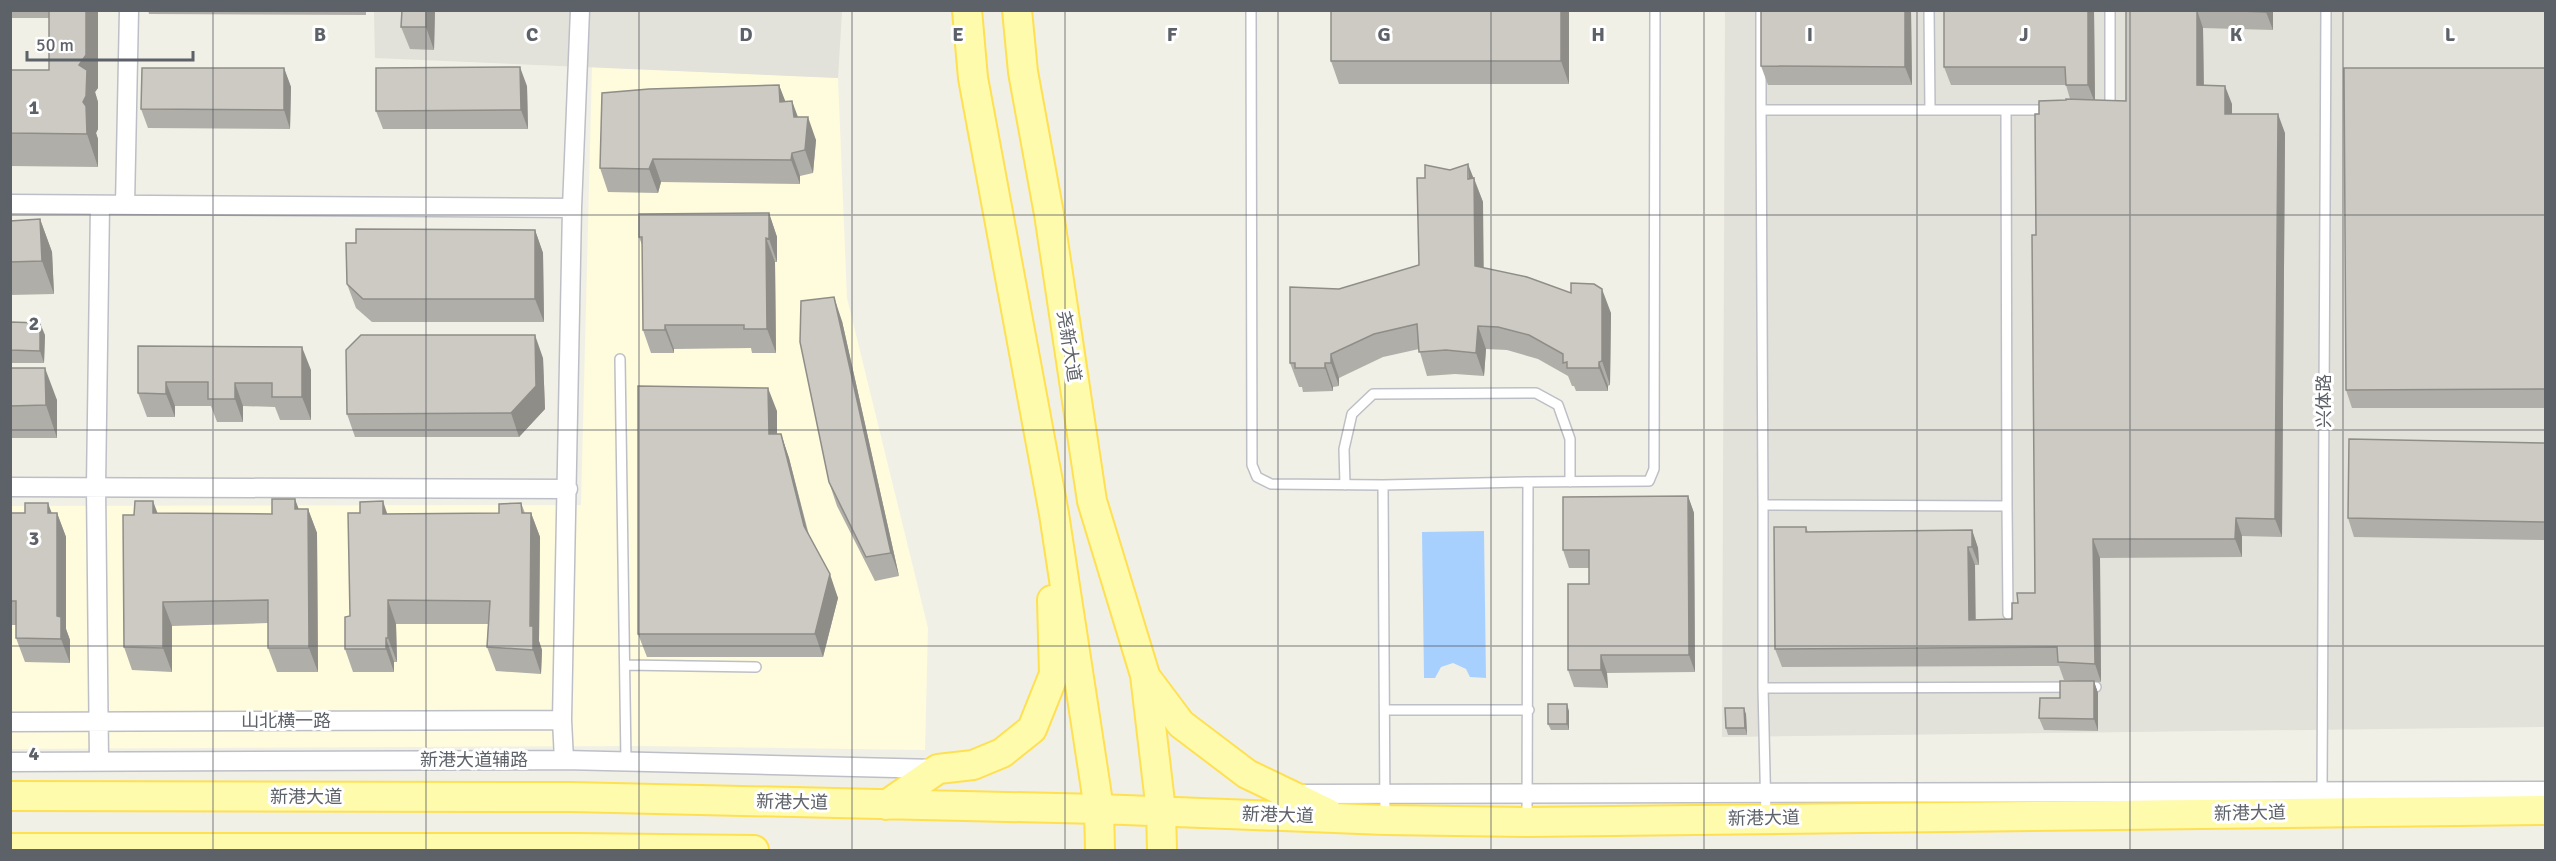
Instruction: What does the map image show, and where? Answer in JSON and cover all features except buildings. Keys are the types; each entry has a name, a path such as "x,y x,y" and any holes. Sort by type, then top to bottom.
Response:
{"main road":[{"path":"967,10 973,78 1054,514 1099,809 1100,850"},
{"name":"尧新大道","path":"1017,10 1023,72 1049,214 1092,501 1145,675 1161,811 1162,850"},
{"path":"886,805 938,769 973,765 1002,753 1032,729 1054,674 1052,579 1054,514"},
{"name":"尧新大道","path":"1145,675 1181,724 1247,774 1338,817"},
{"name":"新港大道","path":"10,796 571,797 1338,817 1385,807 1527,822 1766,806 2546,810"},
{"path":"10,848 754,850"}],"street":[{"path":"125,205 129,10"},
{"path":"564,760 562,720 572,208 580,10"},
{"path":"10,204 572,208"},
{"path":"99,761 96,487 100,205"},
{"path":"10,487 568,489"},
{"name":"山北横一路","path":"10,722 562,720"},
{"name":"新港大道辅路","path":"10,762 564,760 938,769"},
{"path":"1288,794 1385,807 1528,794 1766,806 2322,792 2546,791"}],"lane":[{"path":"1251,10 1252,465 1257,477 1271,484 1345,485 1649,481 1654,469 1655,10"},
{"path":"1761,10 1763,688 1766,806"},
{"path":"1929,10 1930,110"},
{"path":"2099,110 2111,110 2110,10"},
{"name":"兴体路","path":"2322,792 2326,10"},
{"path":"1761,110 2064,110"},
{"path":"2006,110 2008,614"},
{"path":"620,359 626,762"},
{"path":"1345,485 1344,448 1352,414 1373,394 1536,393 1558,405 1570,439 1570,482"},
{"path":"1527,822 1528,483"},
{"path":"1383,485 1385,807"},
{"path":"1763,506 2007,506"},
{"path":"625,665 756,667"},
{"path":"1763,688 2096,687"},
{"path":"1385,710 1529,710"}],"shaded area":[{"path":"374,11 842,11 838,78 375,58"},
{"path":"1725,11 2545,11 2545,727 1722,737"},
{"path":"592,67 838,78 847,298 928,628 925,750 636,746 11,749 10,506 581,505"}],"water":[{"path":"1484,531 1486,678 1470,677 1466,669 1453,663 1441,667 1435,678 1424,678 1422,532"}]}
